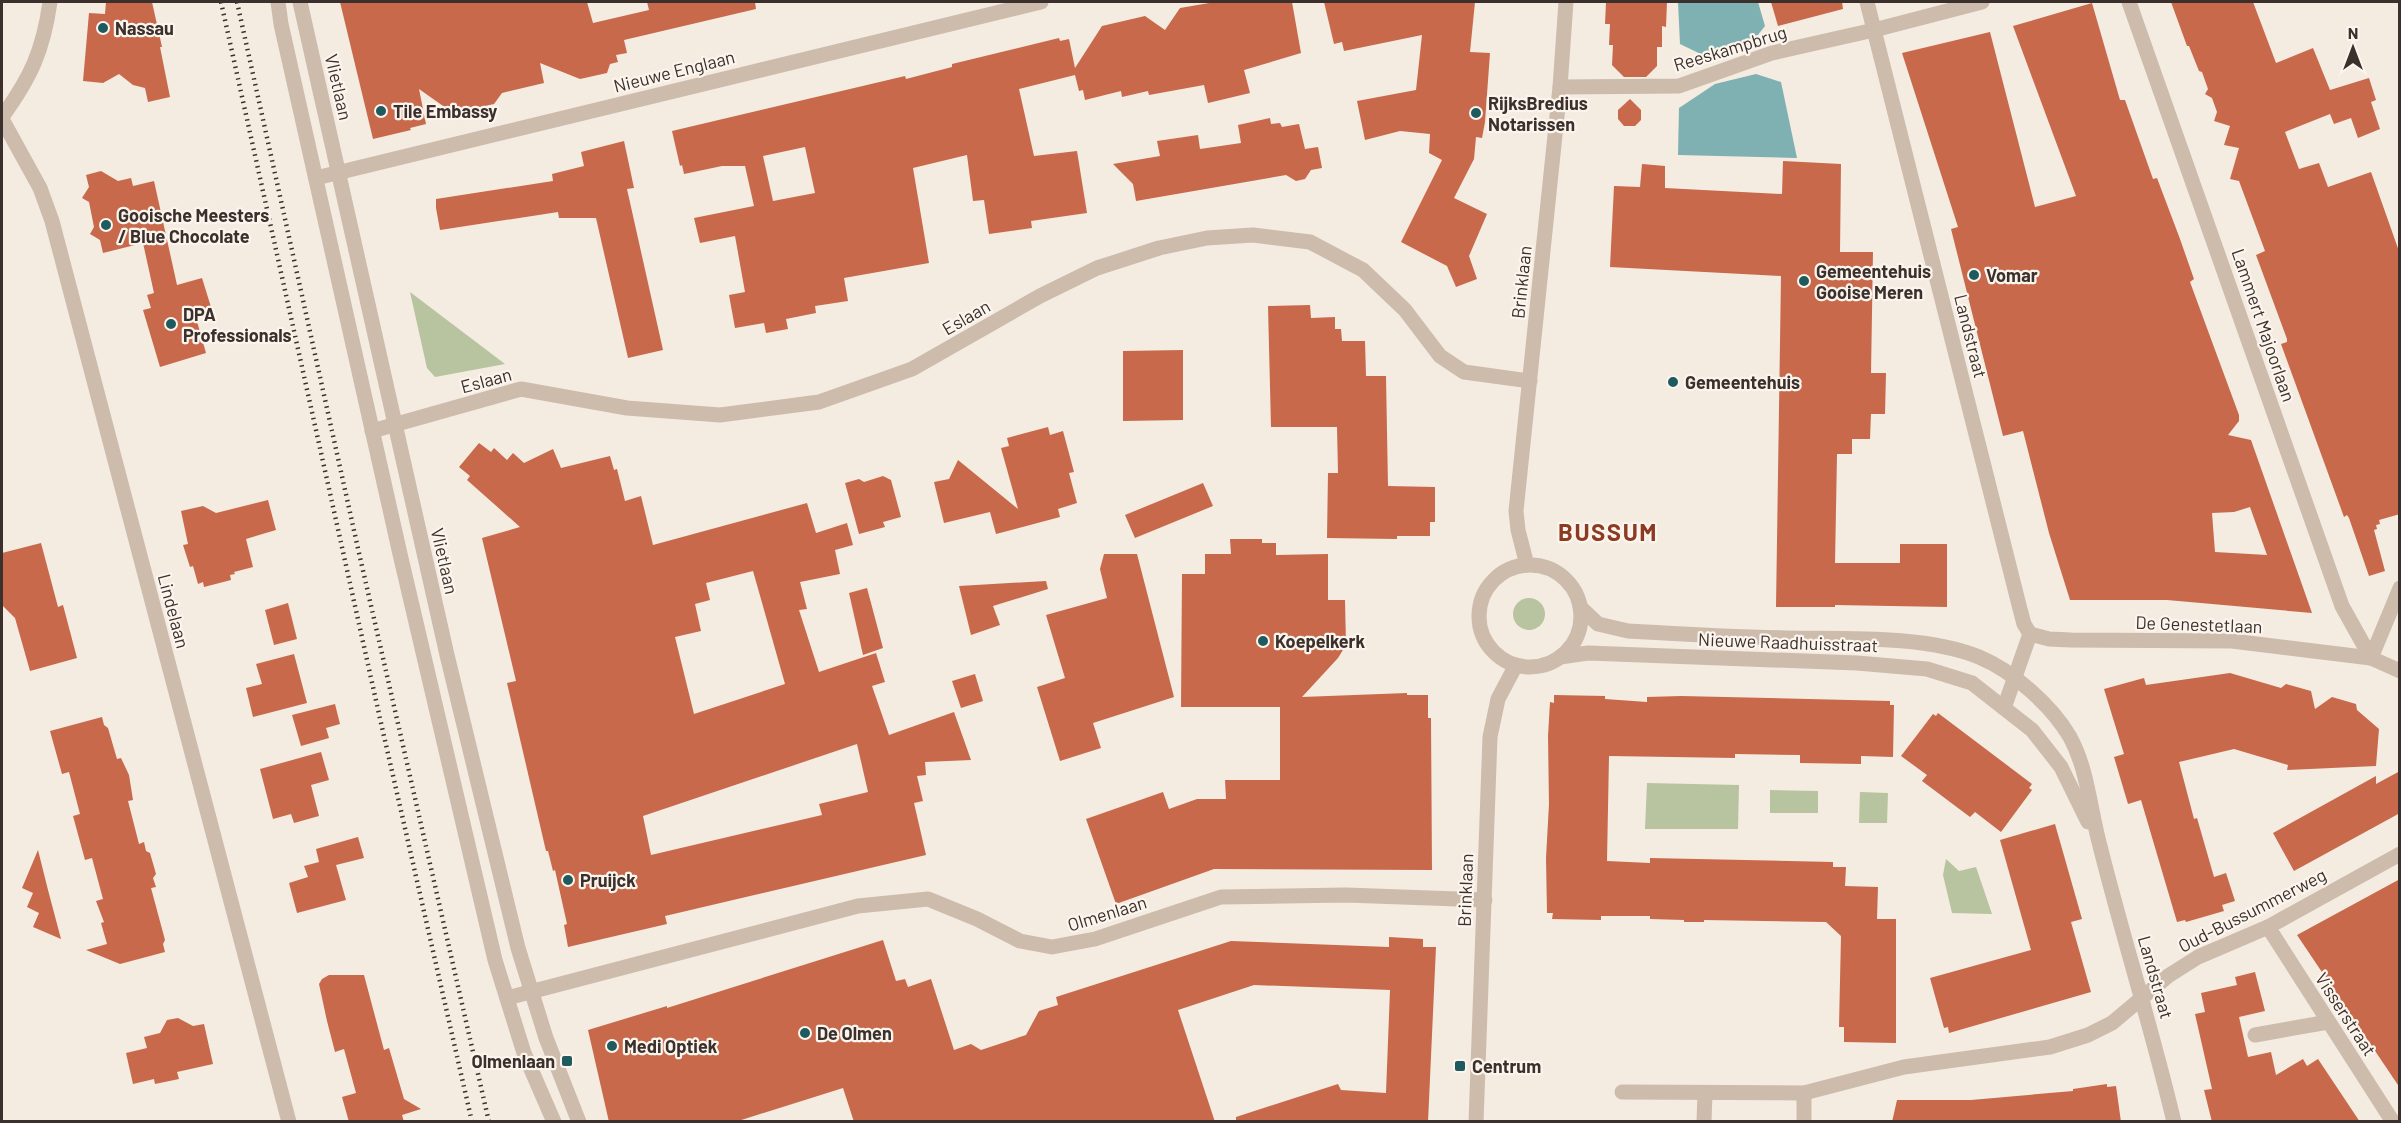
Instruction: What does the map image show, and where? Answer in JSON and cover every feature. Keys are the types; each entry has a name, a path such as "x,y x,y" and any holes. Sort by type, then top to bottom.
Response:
{"street":[{"path":"2,118 22,90 38,59 50,2"},
{"path":"278,2 372,431 495,960 524,1053 554,1122"},
{"name":"Vlietlaan","path":"300,2 444,644 518,948 546,1038 579,1122"},
{"name":"Nieuwe Englaan","path":"316,178 1041,2"},
{"name":"Brinklaan","path":"1527,565 1518,530 1516,511 1560,87 1566,2"},
{"name":"Landstraat","path":"1867,2 2020,609 2030,634"},
{"name":"Reeskampbrug","path":"1560,87 1679,86 1772,53 1982,2"},
{"name":"Lammert Majoorlaan","path":"2129,2 2342,606 2371,658"},
{"name":"Lindelaan","path":"2,118 40,188 52,221 290,1122"},
{"name":"Eslaan","path":"372,431 521,389 627,408 720,415 819,402 912,369 1040,296 1097,268 1158,248 1207,238 1253,235 1310,242 1363,270 1405,310 1440,356 1464,372 1530,381"},
{"path":"1527,565 1542,566 1556,571 1576,593 1580,608 1580,626 1573,643 1560,657 1546,664 1531,667 1516,665 1502,659 1486,642 1479,621 1479,604 1486,589 1496,577 1510,568 1527,565"},
{"path":"2371,658 2400,588"},
{"name":"Nieuwe Raadhuisstraat","path":"1580,608 1598,624 1628,631 1932,644 1980,657 2015,678"},
{"path":"2004,708 2030,634"},
{"name":"De Genestetlaan","path":"2030,634 2049,639 2071,640 2232,641 2371,658 2400,671"},
{"name":"Nieuwe Raadhuisstraat","path":"1560,657 1588,653 1857,663 1928,669 1972,683 2004,708"},
{"name":"Brinklaan","path":"1476,1122 1490,736 1498,699 1516,665"},
{"name":"Landstraat","path":"2015,678 2040,699 2069,736 2083,768 2099,844 2174,1122"},
{"name":"Landstraat","path":"2004,708 2032,730 2061,766 2099,844"},
{"name":"Oud-Bussummerweg","path":"1622,1092 1811,1091 1904,1067 2050,1047 2088,1035 2112,1023 2168,976 2198,957 2268,927 2398,856"},
{"name":"Olmenlaan","path":"507,998 858,906 928,899 977,919 1020,941 1052,946 1095,939 1221,897 1347,895 1485,900"},
{"name":"Visserstraat","path":"2268,927 2393,1122"},
{"path":"2255,1035 2328,1022"},
{"path":"1803,1122 1811,1091"},
{"path":"1704,1122 1705,1093"}],"green space":[{"path":"410,292 505,364 435,377 427,368"},
{"path":"1529,598 1540,603 1545,614 1540,625 1529,630 1518,625 1513,614 1518,603"},
{"path":"1647,783 1739,785 1738,829 1645,829"},
{"path":"1770,790 1818,791 1818,813 1770,813"},
{"path":"1860,792 1888,793 1887,823 1859,823"},
{"path":"1946,859 1959,871 1976,867 1992,914 1952,913 1943,875"}],"water":[{"path":"1678,2 1758,2 1765,26 1749,46 1707,57 1680,44"},
{"path":"1756,74 1781,82 1797,158 1678,155 1679,108 1715,84"}],"building":[{"path":"106,2 152,2 170,97 148,102 145,88 133,85 119,74 103,83 83,81 89,13 105,14"},
{"path":"340,2 587,2 593,23 649,10 647,2 755,2 756,9 624,40 627,53 616,55 618,62 610,64 607,73 580,79 540,63 544,83 502,93 494,104 453,113 419,89 426,124 373,139"},
{"path":"1215,2 1292,2 1301,53 1244,70 1250,93 1208,103 1204,85 1149,95 1148,91 1122,97 1121,91 1085,100 1083,90 1079,91 1075,75 1019,89 1034,156 1077,151 1087,213 1031,221 1032,228 989,234 984,200 973,201 967,155 913,168 929,263 844,278 848,301 815,306 816,313 786,319 788,329 766,333 764,323 735,328 729,295 745,292 735,236 700,243 694,218 754,206 745,166 722,166 684,174 672,131 905,76 906,79 952,67 952,64 1059,38 1060,41 1069,39 1075,68 1102,26 1145,16 1165,30 1180,8","holes":["805,147 815,193 773,201 763,156"]},
{"path":"1324,2 1475,2 1470,52 1490,53 1485,122 1482,138 1476,137 1474,159 1454,198 1487,214 1469,256 1477,279 1456,287 1447,266 1401,242 1442,160 1429,153 1430,134 1400,131 1365,140 1357,101 1416,90 1422,35 1344,51 1342,42 1334,44"},
{"path":"1606,2 1667,2 1666,27 1662,26 1662,47 1657,47 1657,66 1646,77 1624,77 1612,65 1613,45 1609,45 1610,24 1605,24"},
{"path":"1771,2 1842,2 1843,9 1778,26"},
{"path":"2171,2 2253,2 2276,63 2313,48 2330,90 2369,78 2376,100 2371,102 2380,129 2358,138 2351,118 2334,124 2330,114 2285,132 2299,169 2319,163 2328,187 2371,172 2400,254 2400,514 2379,520 2380,524 2376,525 2377,529 2374,530 2385,571 2369,576 2349,518 2347,515 2344,517 2281,344 2287,342 2287,339 2256,255 2265,251 2239,181 2230,179 2239,148 2224,145 2230,126 2214,121 2217,112 2212,98 2205,94 2208,89 2202,72 2199,71 2189,46 2187,46"},
{"path":"2092,3 2120,100 2125,100 2153,179 2157,178 2194,279 2190,282 2239,415 2239,421 2228,435 2251,440 2312,613 2167,600 2070,600 2049,533 2023,431 2003,436 1951,229 1958,227 1902,53 1990,32 2035,207 2076,196 2013,26","holes":["2250,507 2267,555 2215,552 2212,513 2234,512"]},
{"path":"1630,99 1641,110 1641,120 1635,126 1624,126 1618,119 1618,110"},
{"path":"1270,118 1271,124 1280,123 1282,127 1299,124 1305,149 1318,147 1322,168 1311,170 1305,179 1296,181 1286,175 1136,201 1133,184 1113,164 1160,156 1157,141 1198,135 1200,149 1241,143 1238,125"},
{"path":"624,141 634,188 627,189 663,350 628,358 596,218 559,218 558,212 440,230 436,208 436,199 553,181 552,174 584,166 581,152"},
{"path":"1783,161 1841,164 1840,252 1873,252 1871,373 1886,373 1885,414 1871,414 1870,439 1852,439 1852,454 1837,454 1835,563 1900,563 1900,544 1947,544 1947,607 1835,605 1835,607 1776,607 1781,276 1610,267 1614,186 1640,187 1642,164 1665,166 1665,188 1782,194"},
{"path":"101,171 118,181 131,178 133,186 154,181 177,285 202,278 211,307 194,311 206,353 160,367 143,310 151,308 147,295 154,293 143,243 103,253 100,240 90,234 94,227 89,202 82,198 89,187 86,175"},
{"path":"1310,305 1311,318 1335,317 1335,329 1341,329 1342,341 1365,341 1366,376 1386,376 1388,486 1435,487 1435,522 1430,522 1430,536 1397,536 1397,539 1327,538 1328,473 1338,473 1337,427 1271,427 1268,306"},
{"path":"1183,350 1183,420 1123,421 1123,351"},
{"path":"1048,427 1050,435 1063,431 1074,472 1069,473 1077,503 1058,509 1060,517 996,534 990,512 944,523 934,482 949,479 958,460 1018,509 1001,448 1009,446 1007,438"},
{"path":"479,443 491,452 494,448 507,460 513,453 524,463 553,449 561,468 610,456 614,470 617,469 625,501 641,496 653,545 807,503 816,533 847,523 853,545 835,550 840,574 800,582 807,609 799,610 819,672 876,653 885,682 872,686 889,735 954,712 971,760 925,762 926,775 917,776 923,801 914,803 926,855 665,916 667,924 568,947 564,925 567,924 555,870 553,871 548,851 546,851 507,683 516,681 482,538 520,527 467,480 470,476 459,467","holes":["753,571 785,684 694,714 675,637 701,631 695,604 710,600 706,583","857,744 868,792 819,804 822,815 651,855 643,816"]},
{"path":"883,476 891,480 901,517 883,522 885,527 859,534 845,483 859,479 864,482"},
{"path":"1203,483 1213,506 1135,538 1125,515"},
{"path":"268,500 276,530 246,539 253,567 234,572 235,574 230,575 231,580 204,587 203,582 198,584 183,545 188,544 181,511 203,506 216,513"},
{"path":"1230,539 1262,539 1262,543 1276,543 1276,555 1328,554 1328,600 1345,600 1346,645 1338,658 1302,697 1407,693 1407,695 1428,695 1428,718 1431,718 1432,870 1214,869 1116,904 1086,819 1163,792 1169,809 1197,799 1226,799 1225,780 1280,780 1280,707 1181,707 1182,574 1205,574 1205,554 1231,554"},
{"path":"41,543 58,607 63,605 77,658 30,671 15,618 2,605 2,553"},
{"path":"1104,554 1137,554 1174,697 1093,723 1101,748 1060,761 1037,687 1065,678 1046,615 1107,598 1100,569"},
{"path":"1046,581 1048,589 993,606 1000,625 971,635 959,586"},
{"path":"867,588 883,648 863,655 849,593"},
{"path":"288,603 297,639 274,645 265,610"},
{"path":"294,654 307,703 253,717 246,688 262,684 256,664"},
{"path":"2230,673 2281,688 2286,684 2311,691 2315,709 2332,697 2356,704 2357,710 2379,729 2376,766 2287,770 2288,765 2234,749 2179,762 2194,819 2197,818 2214,877 2226,873 2235,901 2222,905 2224,911 2186,922 2185,920 2177,922 2141,800 2128,804 2114,757 2124,754 2104,689 2144,678 2146,685"},
{"path":"975,674 983,701 961,708 952,681"},
{"path":"1554,695 1605,696 1605,699 1647,702 1647,697 1681,696 1890,701 1890,705 1894,705 1893,757 1861,756 1861,764 1800,763 1800,755 1735,754 1735,758 1609,756 1607,861 1650,863 1650,858 1833,862 1833,867 1846,867 1845,886 1878,887 1877,919 1896,919 1896,1043 1844,1042 1844,1027 1839,1027 1841,936 1826,922 1704,920 1704,922 1684,922 1684,920 1650,919 1650,916 1601,916 1601,920 1552,919 1553,913 1547,913 1546,858 1549,804 1548,736 1550,702 1554,703"},
{"path":"335,704 340,724 326,728 329,738 301,746 292,715"},
{"path":"1938,713 2032,784 2029,788 2032,790 2001,832 1975,812 1970,817 1922,781 1927,775 1901,756 1933,714 1936,716"},
{"path":"102,717 104,725 108,728 117,759 121,758 129,775 133,800 128,801 139,844 144,842 156,874 153,878 156,887 151,888 165,940 163,944 165,952 120,964 86,950 107,944 101,923 104,922 96,901 103,899 92,858 85,860 73,816 80,814 69,772 62,774 50,731"},
{"path":"321,752 329,780 311,785 319,816 294,823 291,814 273,819 260,769"},
{"path":"2400,771 2400,813 2294,871 2273,833 2376,776 2376,784"},
{"path":"2055,824 2082,919 2071,922 2091,992 1949,1033 1948,1027 1944,1028 1930,978 2031,950 2000,840"},
{"path":"358,837 364,858 336,865 346,900 297,913 289,883 308,877 304,866 319,862 316,849"},
{"path":"38,850 61,939 33,927 39,913 27,907 33,893 22,888"},
{"path":"2400,879 2400,1088 2297,935"},
{"path":"1389,937 1423,939 1423,947 1436,947 1428,1122 1236,1122 1236,1117 1338,1084 1341,1090 1386,1093 1390,990 1254,985 1178,1010 1215,1122 854,1122 843,1088 735,1122 609,1122 588,1030 667,1006 667,1008 883,940 896,981 905,979 908,987 931,979 954,1050 971,1044 981,1050 1026,1035 1039,1011 1058,1005 1056,997 1231,941 1389,947"},
{"path":"2255,972 2265,1011 2239,1017 2248,1057 2271,1052 2276,1075 2303,1059 2307,1066 2318,1059 2360,1122 2212,1122 2204,1090 2212,1089 2195,1014 2205,1012 2201,993 2237,985 2235,977"},
{"path":"329,975 364,975 384,1050 389,1048 404,1099 421,1109 402,1115 404,1122 349,1122 342,1097 356,1093 344,1049 335,1052 319,984"},
{"path":"178,1018 193,1026 204,1024 213,1064 177,1072 179,1079 155,1084 154,1079 133,1084 126,1053 147,1048 144,1037 160,1033 167,1020"},
{"path":"2107,1084 2107,1087 2116,1086 2121,1122 1892,1122 1897,1100 1971,1100 2073,1091 2073,1089"}],"railway":[{"path":"221,2 472,1122"},
{"path":"237,2 359,553 489,1122"}],"place":[{"name":"Nassau","path":"103,28"},
{"name":"Tile Embassy","path":"381,111"},
{"name":"RijksBredius Notarissen","path":"1476,113"},
{"name":"Gooische Meesters / Blue Chocolate","path":"106,225"},
{"name":"Vomar","path":"1974,275"},
{"name":"Gemeentehuis Gooise Meren","path":"1804,281"},
{"name":"DPA Professionals","path":"171,324"},
{"name":"Gemeentehuis","path":"1673,382"},
{"name":"Koepelkerk","path":"1263,641"},
{"name":"Pruijck","path":"568,880"},
{"name":"De Olmen","path":"805,1033"},
{"name":"Medi Optiek","path":"612,1046"},
{"name":"Olmenlaan","path":"567,1061"},
{"name":"Centrum","path":"1460,1066"}],"district":[{"name":"BUSSUM","path":"1608,531"}]}
